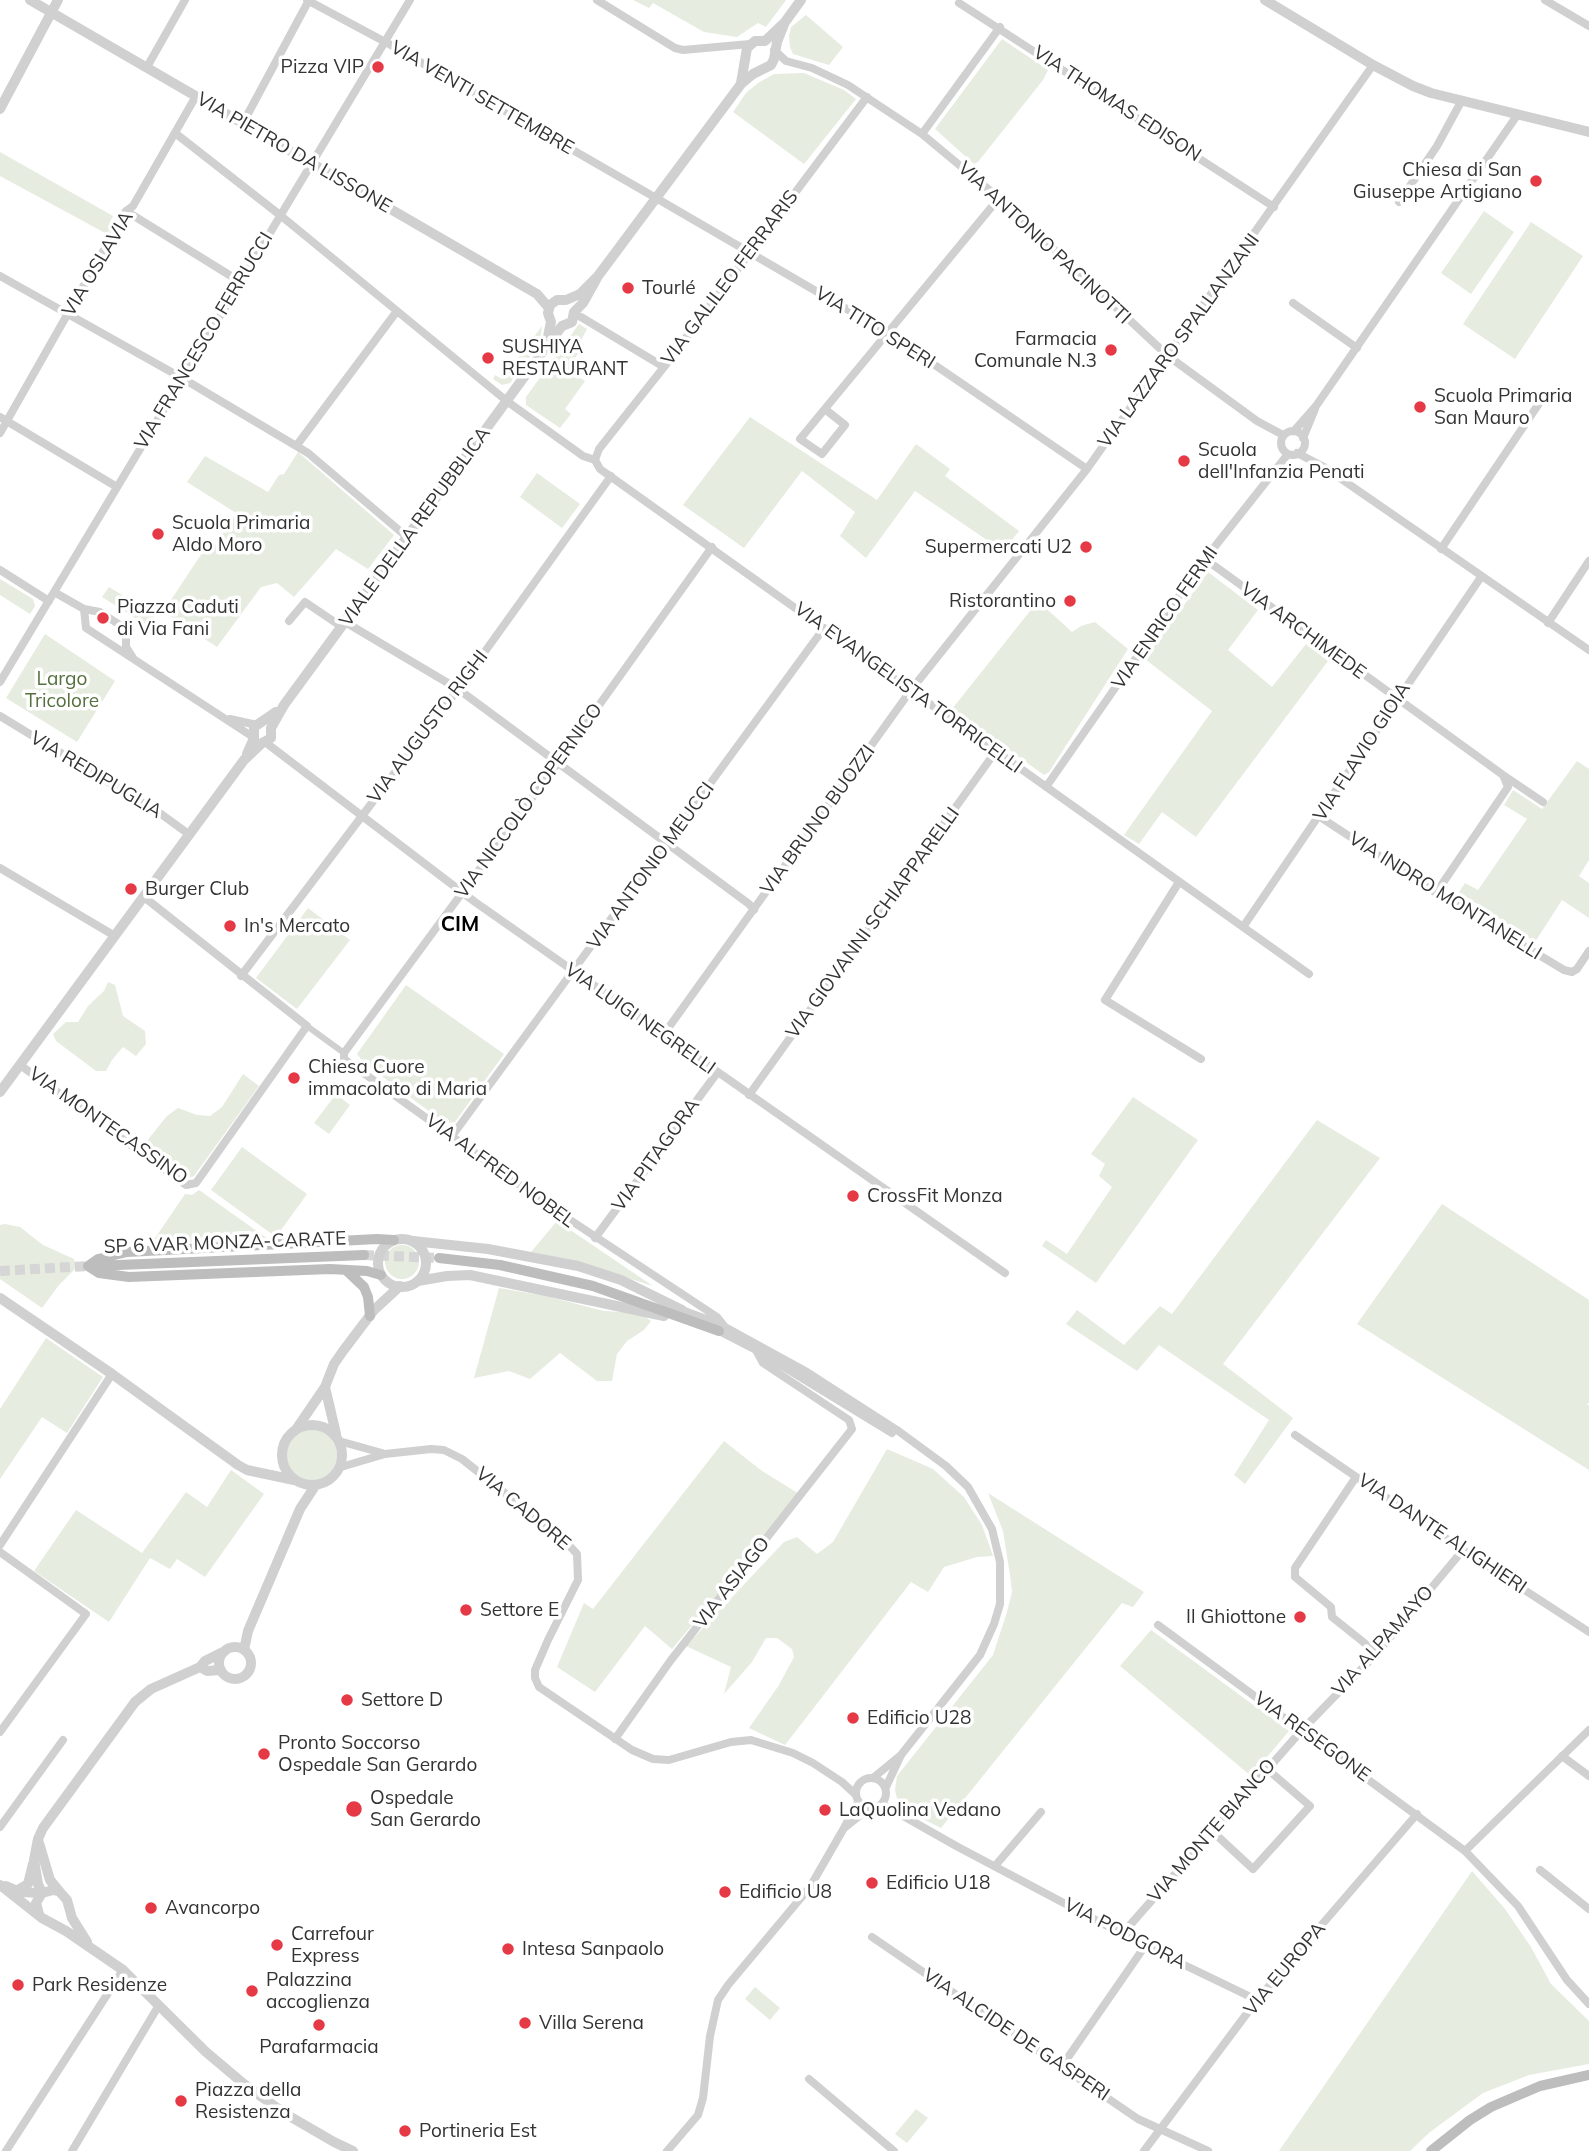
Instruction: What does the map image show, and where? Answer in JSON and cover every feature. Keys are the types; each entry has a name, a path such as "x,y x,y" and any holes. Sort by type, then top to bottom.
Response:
{"main road":[{"path":"383,1277 367,1271 309,1269 129,1277 99,1273 88,1266 98,1259 127,1252 394,1240"},
{"name":"SP 6 VAR MONZA-CARATE","path":"88,1266 364,1255"},
{"path":"439,1258 513,1268 681,1310"},
{"path":"347,1270 364,1287 372,1313"},
{"path":"622,1294 722,1329"},
{"path":"1431,2151 1470,2120 1500,2103 1540,2086 1589,2075"}],"street":[{"name":"VIA PIETRO DA LISSONE","path":"30,0 557,303"},
{"path":"0,110 58,0"},
{"path":"147,67 185,0"},
{"path":"243,123 308,0"},
{"name":"VIA VENTI SETTEMBRE","path":"308,0 656,198"},
{"name":"VIA FRANCESCO FERRUCCI","path":"0,682 410,0"},
{"path":"597,0 683,50 731,47 765,41 785,22 801,0"},
{"path":"1265,0 1373,65 1431,93 1589,132"},
{"path":"1545,0 1589,26"},
{"name":"VIA THOMAS EDISON","path":"959,3 1000,27 1274,207"},
{"path":"731,47 751,66 764,69 774,59 774,50 785,22"},
{"path":"922,134 1000,27"},
{"path":"765,41 774,50"},
{"name":"VIALE DELLA REPUBBLICA","path":"741,84 750,44"},
{"name":"VIA ANTONIO PACINOTTI","path":"774,50 786,61 825,74 867,97 922,134 999,198 1168,356 1257,421 1283,435"},
{"name":"VIA ANTONIO PACINOTTI","path":"764,69 796,65"},
{"name":"VIA LAZZARO SPALLANZANI","path":"975,609 1087,469 1373,65"},
{"name":"VIALE DELLA REPUBBLICA","path":"0,1092 546,347 562,326 572,322 574,313 583,303 598,276 741,84 764,69"},
{"name":"VIA OSLAVIA","path":"0,433 4,419 196,96"},
{"name":"VIA GALILEO FERRARIS","path":"595,460 599,449 867,97"},
{"path":"1399,202 1437,146 1462,100"},
{"path":"1518,114 1317,405 1294,431 1283,435 1281,444 1292,454 1324,467 1589,650"},
{"name":"VIA EVANGELISTA TORRICELLI","path":"175,133 280,215 508,402 583,456 595,460 600,469 1309,974"},
{"name":"VIA TITO SPERI","path":"656,198 888,333 1087,469"},
{"path":"826,410 845,425 822,454 800,439 999,198"},
{"path":"126,211 239,281"},
{"path":"0,276 296,445 407,537"},
{"name":"VIALE DELLA REPUBBLICA","path":"546,347 551,322 548,317 557,303 580,294 598,276"},
{"path":"557,303 572,305 574,313 664,367"},
{"path":"1293,303 1357,348"},
{"path":"296,445 397,311"},
{"path":"551,322 562,326"},
{"path":"1441,549 1540,402"},
{"path":"1292,454 1302,449 1317,405"},
{"path":"4,419 117,487"},
{"path":"1294,431 1300,434 1324,467"},
{"name":"VIA ENRICO FERMI","path":"1046,787 1205,559 1292,454"},
{"name":"VIA AUGUSTO RIGHI","path":"241,976 458,689 611,476"},
{"name":"VIA NICCOLÒ COPERNICO","path":"344,1053 557,764 712,547"},
{"name":"VIA ARCHIMEDE","path":"1205,559 1396,699 1543,802"},
{"path":"1548,623 1589,561"},
{"path":"0,570 49,601"},
{"name":"VIA FLAVIO GIOIA","path":"1243,927 1481,577"},
{"path":"54,592 84,609 100,612 126,629"},
{"path":"289,621 305,602 458,689 754,910"},
{"path":"84,609 86,628 224,717 262,734"},
{"name":"VIA BRUNO BUOZZI","path":"664,1034 911,690 975,609"},
{"path":"86,628 100,612"},
{"name":"VIA ANTONIO MEUCCI","path":"452,1136 824,628"},
{"path":"114,647 126,629"},
{"path":"126,629 126,648 133,658"},
{"name":"VIA REDIPUGLIA","path":"0,716 167,818 190,835"},
{"name":"VIA LUIGI NEGRELLI","path":"262,734 282,756 463,893 1005,1273"},
{"name":"VIA GIOVANNI SCHIAPPARELLI","path":"749,1095 996,751"},
{"path":"1436,893 1508,787 1503,775"},
{"name":"VIA INDRO MONTANELLI","path":"1320,817 1436,893 1564,970 1572,972 1589,951"},
{"path":"0,868 115,936"},
{"path":"1179,882 1105,1000 1201,1059"},
{"name":"VIA ALFRED NOBEL","path":"144,897 241,976 344,1053 344,1059 349,1063 595,1238 717,1317 722,1329 804,1375"},
{"name":"VIA MONTECASSINO","path":"20,1065 186,1185 196,1183 307,1026"},
{"name":"VIA PITAGORA","path":"595,1238 717,1073"},
{"path":"372,1313 383,1277 378,1264 381,1252 394,1240 402,1239 488,1249 578,1266 621,1280 722,1329"},
{"path":"383,1277 400,1286 410,1286 418,1281 425,1271 426,1260 422,1249 413,1241"},
{"path":"418,1281 460,1275 484,1277 648,1312 703,1328 722,1329"},
{"path":"300,1509 297,1481 287,1472 282,1462 284,1443 297,1429 325,1387 334,1364 372,1313 400,1286"},
{"path":"0,1297 238,1465 259,1473 315,1486 300,1509 248,1631 244,1650"},
{"name":"VIA ALFRED NOBEL","path":"722,1329 804,1375"},
{"name":"VIA ALFRED NOBEL","path":"756,1350 763,1363 849,1420 852,1429"},
{"path":"0,1545 112,1374"},
{"path":"667,2151 698,2116 704,2098 710,2036 719,2000 728,1985 816,1877 844,1828 857,1798 859,1783 873,1778 901,1755 980,1654 1000,1604 1000,1562 992,1529 968,1487 888,1424 804,1375"},
{"path":"325,1387 331,1420 343,1454 341,1467"},
{"name":"VIA CADORE","path":"297,1429 307,1425 319,1425 338,1439 385,1454"},
{"name":"VIA ASIAGO","path":"615,1739 671,1660 852,1429"},
{"name":"VIA DANTE ALIGHIERI","path":"1295,1435 1589,1632"},
{"name":"VIA CADORE","path":"315,1486 330,1480 341,1467 385,1454 431,1449 444,1450 462,1458 565,1541 577,1554 578,1580 535,1670 539,1687 632,1750 653,1759 670,1760 741,1740 758,1741 793,1753 836,1777 857,1798"},
{"path":"259,1473 282,1462"},
{"path":"1356,1476 1295,1568 1296,1577 1331,1607 1332,1617 1377,1653"},
{"name":"VIA ALPAMAYO","path":"1302,1730 1377,1653 1463,1550"},
{"path":"0,1552 86,1614 0,1732"},
{"name":"VIA RESEGONE","path":"1158,1625 1465,1851 1518,1906 1567,1980 1589,2004"},
{"path":"16,1891 28,1884 38,1839 135,1702 151,1689 200,1667 205,1661 227,1650 237,1647 244,1650 251,1660 247,1673 234,1678 227,1676 221,1670 220,1660 227,1650 235,1640 248,1631"},
{"path":"200,1667 206,1671 221,1670"},
{"name":"VIA MONTE BIANCO","path":"1123,1933 1302,1730"},
{"path":"1465,1851 1589,1730"},
{"path":"0,1827 63,1740"},
{"path":"844,1828 868,1809 882,1804 887,1793 886,1787 901,1755"},
{"path":"1562,1756 1589,1776"},
{"path":"1212,1831 1253,1869 1310,1807 1267,1769"},
{"path":"873,1778 886,1787"},
{"path":"857,1798 868,1809"},
{"name":"VIA PODGORA","path":"882,1804 1145,1946 1257,2000"},
{"path":"995,1866 1041,1812"},
{"name":"VIA EUROPA","path":"1144,2151 1257,2000 1417,1814"},
{"path":"38,1839 50,1880 65,1896 72,1918 89,1946"},
{"path":"34,1860 42,1893"},
{"path":"1540,1870 1589,1909"},
{"path":"0,1884 16,1891 59,1891"},
{"path":"0,1884 39,1914 123,1970 237,2079 331,2147 352,2151"},
{"path":"39,1914 36,1903 42,1893"},
{"path":"52,1922 66,1914 68,1904"},
{"name":"VIA ALCIDE DE GASPERI","path":"872,1937 1138,2119 1208,2151"},
{"path":"1062,2066 1145,1946"},
{"path":"6,2151 123,1970"},
{"path":"72,2151 159,2006"},
{"path":"808,2079 894,2151"}],"green space":[{"path":"633,0 786,0 766,27 758,23 737,37 704,32 653,3 649,8"},
{"path":"806,15 843,47 829,65 793,54 789,36 791,27"},
{"path":"1002,39 1048,70 1043,80 974,164 935,129"},
{"path":"804,73 844,90 856,99 804,164 733,112 746,93 774,74"},
{"path":"0,152 113,216 110,222 113,224 107,234 0,176"},
{"path":"1484,211 1514,232 1471,294 1441,273"},
{"path":"1531,222 1583,256 1515,359 1463,324"},
{"path":"579,324 587,329 580,342 584,345 575,358 581,363 573,373 585,381 565,409 571,414 560,428 526,405 526,397"},
{"path":"542,326 540,343 510,383 502,385 493,379 495,375 502,379"},
{"path":"750,417 877,500 916,444 950,469 945,476 1019,531 1003,551 915,491 866,558 840,536 855,512 802,471 744,548 683,505"},
{"path":"298,452 394,535 368,569 336,549 294,597 277,583 261,587 217,647 163,612 208,544 214,547 236,513 187,482 205,456 268,492"},
{"path":"537,473 580,504 562,528 520,497"},
{"path":"1208,572 1258,610 1228,650 1272,687 1306,644 1328,661 1196,837 1162,812 1139,844 1124,835 1212,711 1145,659"},
{"path":"0,579 33,599 35,606 30,614 0,595"},
{"path":"109,587 155,615 148,626 102,597"},
{"path":"1038,601 1072,632 1095,622 1128,649 1049,772 1044,775 952,709"},
{"name":"Largo Tricolore","path":"45,634 115,681 77,742 6,698"},
{"path":"1577,761 1589,769 1589,860 1579,876 1589,883 1589,918 1562,900 1535,942 1459,892 1465,883 1478,890 1527,819 1504,805 1513,790 1542,809"},
{"path":"308,908 350,940 297,1009 256,978"},
{"path":"108,982 115,985 123,1016 145,1031 146,1044 136,1056 123,1047 106,1071 96,1071 56,1041 53,1034 66,1022 78,1022 88,1006 104,991"},
{"path":"406,985 504,1054 455,1122 445,1123 364,1063 357,1054"},
{"path":"243,1074 259,1086 194,1176 188,1178 142,1147 167,1116 178,1108 197,1115 210,1116 222,1107"},
{"path":"336,1094 350,1105 329,1134 314,1123"},
{"path":"1133,1097 1198,1140 1096,1283 1042,1246 1046,1240 1067,1254 1112,1187 1099,1176 1105,1164 1091,1154"},
{"path":"1317,1120 1380,1158 1223,1364 1293,1418 1245,1484 1234,1475 1269,1420 1159,1345 1137,1371 1066,1324 1077,1310 1124,1345 1160,1306 1172,1314"},
{"path":"242,1147 307,1194 276,1237 211,1190"},
{"path":"199,1190 268,1239 151,1244 185,1194 192,1195"},
{"path":"1442,1204 1589,1300 1589,1470 1357,1324"},
{"path":"557,1221 653,1286 567,1259 531,1252"},
{"path":"0,1225 20,1227 43,1245 74,1259 76,1268 42,1308 0,1279"},
{"path":"402,1245 414,1250 419,1262 414,1274 402,1279 390,1274 385,1262 390,1250"},
{"path":"499,1288 546,1296 604,1311 640,1313 651,1321 644,1330 627,1341 617,1354 612,1381 597,1381 560,1353 530,1379 509,1371 474,1378"},
{"path":"46,1338 103,1377 67,1433 42,1417 0,1479 0,1409"},
{"path":"311,1429 321,1431 329,1437 335,1445 335,1465 329,1473 321,1479 311,1481 301,1479 293,1473 287,1465 285,1455 287,1445 293,1437 301,1431"},
{"path":"724,1441 762,1471 801,1495 672,1649 645,1626 595,1692 557,1667 584,1603 593,1609"},
{"path":"887,1449 933,1469 964,1497 982,1525 993,1556 977,1557 944,1567 928,1592 911,1582 785,1745 749,1728 779,1685 794,1657 792,1649 777,1638 766,1638 752,1662 724,1694 731,1667 686,1646 784,1542 797,1537 817,1554 833,1542"},
{"path":"231,1470 264,1494 205,1577 177,1559 170,1569 150,1558 109,1622 34,1571 76,1510 142,1553 186,1492 207,1507"},
{"path":"988,1493 1144,1592 1133,1607 1122,1603 941,1828 899,1807 895,1790 897,1776 993,1655 1007,1612 1012,1592 1003,1531"},
{"path":"1151,1630 1289,1731 1251,1776 1120,1666"},
{"path":"1472,1871 1505,1909 1531,1947 1551,1984 1589,2021 1589,2064 1529,2075 1483,2093 1430,2132 1410,2151 1279,2151"},
{"path":"755,1987 780,2008 770,2020 745,1999"},
{"path":"916,2109 928,2118 907,2143 895,2134"}],"tunnel":[{"path":"364,1255 439,1258"},
{"path":"0,1271 88,1266"}],"place":[{"name":"Pizza VIP","path":"378,67"},
{"name":"Chiesa di San Giuseppe Artigiano","path":"1536,181"},
{"name":"Tourlé","path":"628,288"},
{"name":"Farmacia Comunale N.3","path":"1111,350"},
{"name":"SUSHIYA RESTAURANT","path":"488,358"},
{"name":"Scuola Primaria San Mauro","path":"1420,407"},
{"name":"Scuola dell'Infanzia Penati","path":"1184,461"},
{"name":"Scuola Primaria Aldo Moro","path":"158,534"},
{"name":"Supermercati U2","path":"1086,547"},
{"name":"Ristorantino","path":"1070,601"},
{"name":"Piazza Caduti di Via Fani","path":"103,618"},
{"name":"Burger Club","path":"131,889"},
{"name":"In's Mercato","path":"230,926"},
{"name":"Chiesa Cuore immacolato di Maria","path":"294,1078"},
{"name":"CrossFit Monza","path":"853,1196"},
{"name":"Settore E","path":"466,1610"},
{"name":"Il Ghiottone","path":"1300,1617"},
{"name":"Settore D","path":"347,1700"},
{"name":"Edificio U28","path":"853,1718"},
{"name":"Pronto Soccorso Ospedale San Gerardo","path":"264,1754"},
{"name":"Ospedale San Gerardo","path":"354,1809"},
{"name":"LaQuolina Vedano","path":"825,1810"},
{"name":"Edificio U18","path":"872,1883"},
{"name":"Edificio U8","path":"725,1892"},
{"name":"Avancorpo","path":"151,1908"},
{"name":"Carrefour Express","path":"277,1945"},
{"name":"Intesa Sanpaolo","path":"508,1949"},
{"name":"Park Residenze","path":"18,1985"},
{"name":"Palazzina accoglienza","path":"252,1991"},
{"name":"Villa Serena","path":"525,2023"},
{"name":"Parafarmacia","path":"319,2025"},
{"name":"Piazza della Resistenza","path":"181,2101"},
{"name":"Portineria Est","path":"405,2131"}],"district":[{"name":"CIM","path":"460,925"}]}
